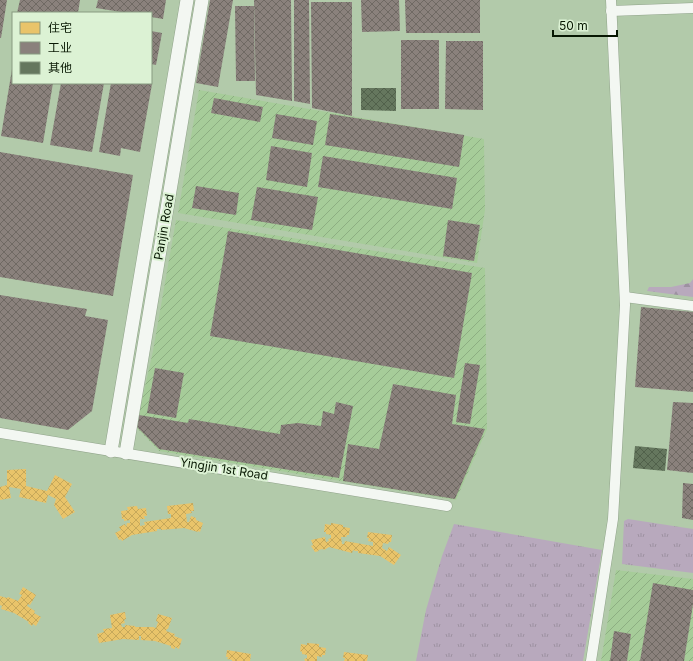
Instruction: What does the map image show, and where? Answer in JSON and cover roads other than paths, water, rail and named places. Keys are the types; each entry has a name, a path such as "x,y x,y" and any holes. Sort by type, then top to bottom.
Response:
{"street":[{"name":"Panjin Road","path":"111,451 186,0"},
{"name":"Panjin Road","path":"126,453 202,0"},
{"path":"591,661 613,519 625,297 611,0"},
{"path":"611,11 693,8"},
{"path":"625,297 693,306"},
{"name":"Yingjin 1st Road","path":"0,433 447,506"}]}
